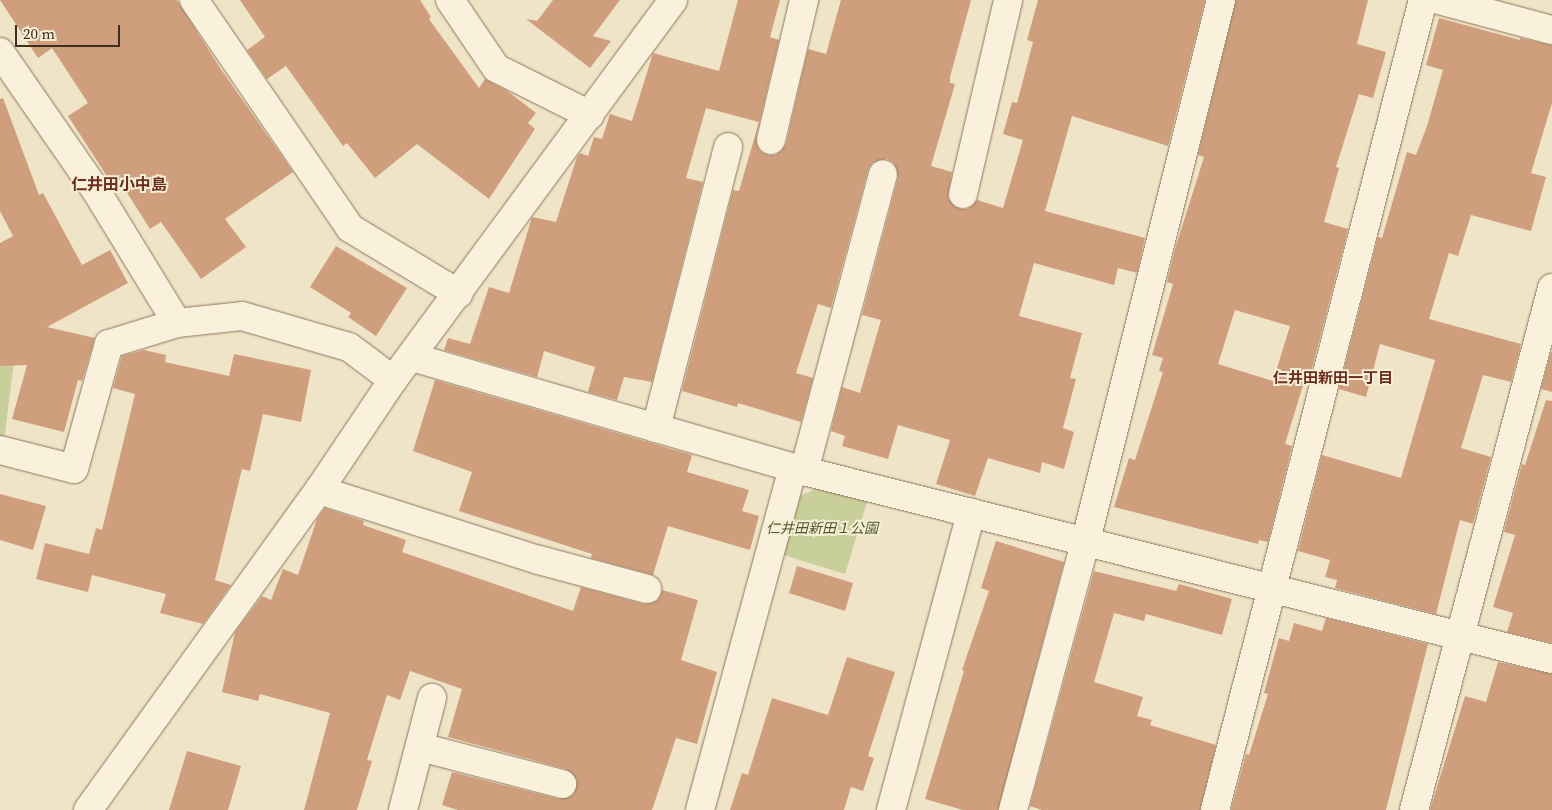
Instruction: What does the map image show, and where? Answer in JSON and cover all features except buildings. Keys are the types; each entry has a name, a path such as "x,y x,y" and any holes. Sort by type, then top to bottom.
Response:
{"street":[{"path":"194,0 350,228 459,294"},
{"path":"450,0 496,68 590,115"},
{"path":"88,810 319,490 394,380 673,0"},
{"path":"771,140 804,0"},
{"path":"963,194 1008,0"},
{"path":"1013,810 1086,540 1220,0"},
{"path":"1215,810 1423,0"},
{"path":"1439,0 1521,11 1552,30"},
{"path":"0,52 95,189 177,323"},
{"path":"656,428 728,146"},
{"path":"700,810 883,174"},
{"path":"1414,810 1458,635 1552,288"},
{"path":"0,450 74,468 109,344 177,323 242,316 349,347 394,380"},
{"path":"412,357 799,470 1086,540 1271,591 1552,659"},
{"path":"319,490 540,560 647,589"},
{"path":"891,810 971,513"},
{"path":"402,810 432,698"},
{"path":"420,747 562,784"}],"green space":[{"path":"16,345 4,441 0,440 0,347"},
{"name":"仁井田新田１公園","path":"818,488 867,502 845,574 777,553 794,499"}],"district":[{"name":"仁井田小中島","path":"119,184"},
{"name":"仁井田新田一丁目","path":"1333,378"}]}
